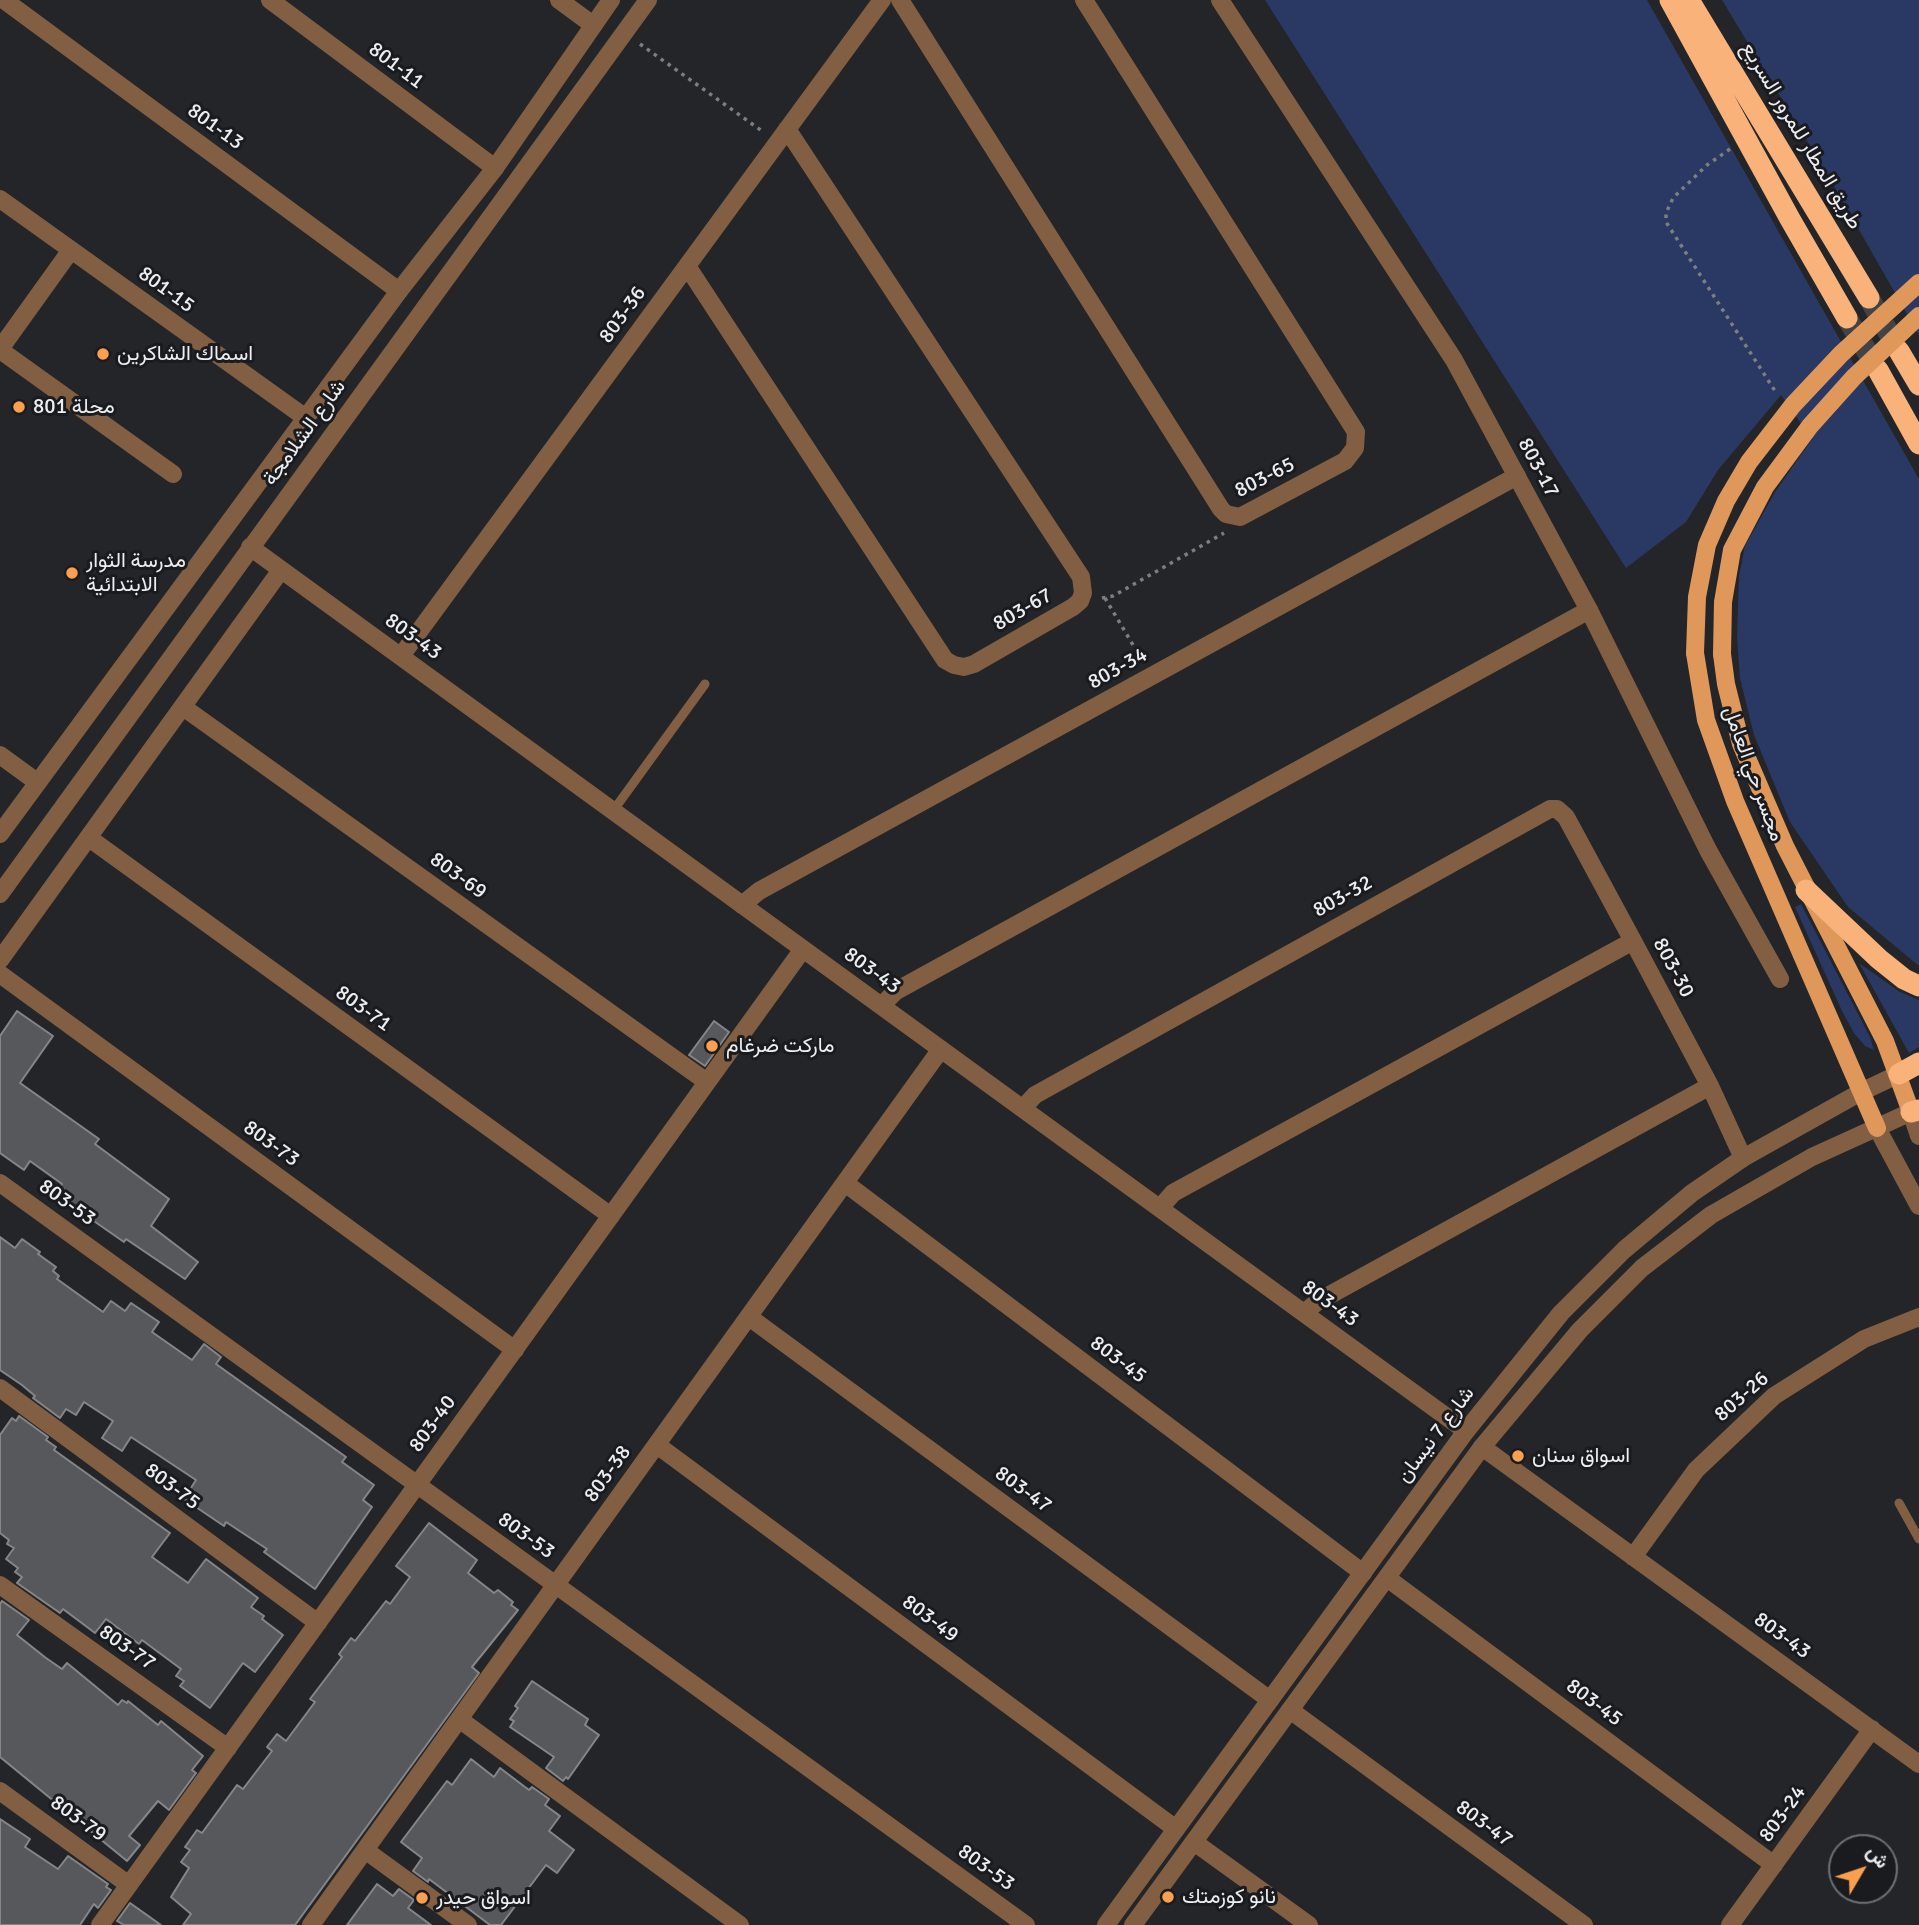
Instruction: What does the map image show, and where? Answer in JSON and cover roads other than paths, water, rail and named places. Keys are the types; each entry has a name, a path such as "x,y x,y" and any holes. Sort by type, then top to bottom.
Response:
{"highway":[{"path":"1670,0 1847,318"},
{"name":"طريق المطار للمرور السريع","path":"1689,0 1869,298"},
{"path":"1899,351 1919,385"},
{"path":"1878,370 1919,444"},
{"path":"1807,890 1879,958 1904,979 1919,986"},
{"path":"1899,1074 1919,1063"}],"main road":[{"name":"مجسر حي العامل","path":"1877,1128 1735,801 1706,720 1695,653 1697,597 1707,545 1726,501 1749,462 1793,405 1841,354 1919,283"},
{"name":"مجسر حي العامل","path":"1915,1111 1885,1041 1807,890 1741,744 1726,684 1722,654 1723,602 1732,550 1765,487 1810,426 1854,377 1919,316"}],"street":[{"name":"801-13","path":"4,0 398,291"},
{"name":"801-11","path":"270,0 495,168"},
{"path":"559,0 593,25"},
{"name":"شارع الشلامجة","path":"0,834 398,291 495,168 611,0"},
{"name":"شارع الشلامجة","path":"0,894 648,0"},
{"name":"803-36","path":"401,656 882,0"},
{"name":"803-65","path":"900,0 1221,509 1233,517 1247,515 1346,461 1355,448 1356,432 1084,0"},
{"name":"803-17","path":"1220,0 1454,360 1589,610 1708,850 1780,979"},
{"name":"803-67","path":"687,266 945,660 964,667 974,664 1073,607 1083,593 1082,577 783,136"},
{"name":"801-15","path":"0,200 306,418"},
{"path":"72,250 0,349 173,474"},
{"name":"803-34","path":"742,905 760,891 1517,476"},
{"name":"803-43","path":"250,547 1466,1431"},
{"path":"0,960 281,569"},
{"path":"881,1006 896,991 1589,610"},
{"name":"803-69","path":"183,707 707,1082"},
{"path":"0,755 37,782"},
{"name":"803-32","path":"1023,1108 1035,1096 1550,809 1556,809 1566,817 1633,941"},
{"name":"803-71","path":"89,838 611,1216"},
{"name":"803-30","path":"1160,1208 1173,1194 1633,941 1710,1086 1743,1158"},
{"name":"803-40","path":"100,1925 803,949"},
{"name":"803-73","path":"0,974 515,1350"},
{"name":"803-38","path":"311,1925 942,1049"},
{"name":"شارع 7 نيسان","path":"1106,1925 1466,1431 1532,1347 1592,1281 1666,1214 1743,1158 1861,1092 1899,1074"},
{"path":"1304,1313 1317,1302 1710,1086"},
{"path":"1133,1925 1482,1447 1558,1354 1610,1298 1642,1268 1712,1215 1812,1157 1915,1111 1919,1136"},
{"path":"1877,1128 1919,1206"},
{"name":"803-53","path":"0,1183 1026,1925"},
{"name":"803-45","path":"845,1183 1363,1573"},
{"name":"803-47","path":"749,1317 1270,1700"},
{"name":"803-26","path":"1633,1556 1696,1470 1774,1396 1864,1339 1919,1317"},
{"name":"803-75","path":"0,1388 318,1623"},
{"name":"803-49","path":"657,1445 1176,1829"},
{"name":"803-43","path":"1482,1447 1919,1764"},
{"name":"803-45","path":"1387,1578 1774,1865"},
{"name":"803-77","path":"0,1585 228,1748"},
{"name":"803-47","path":"1290,1710 1584,1925"},
{"path":"459,1719 740,1925"},
{"name":"803-24","path":"1730,1925 1872,1729"},
{"name":"803-79","path":"0,1791 129,1885"},
{"path":"1194,1842 1309,1925"},
{"path":"365,1850 468,1925"}],"lane":[{"path":"613,811 705,684"},
{"path":"1899,1503 1919,1539"}],"tunnel":[{"path":"1869,298 1899,351"},
{"path":"1847,318 1878,370"}],"place":[{"name":"اسماك الشاكرين","path":"103,354"},
{"name":"محلة 801","path":"19,407"},
{"name":"مدرسة الثوار الابتدائية","path":"72,573"},
{"name":"ماركت ضرغام","path":"712,1046"},
{"name":"اسواق سنان","path":"1518,1456"},
{"name":"نانو كوزمتك","path":"1168,1897"},
{"name":"اسواق حيدر","path":"422,1898"}]}
